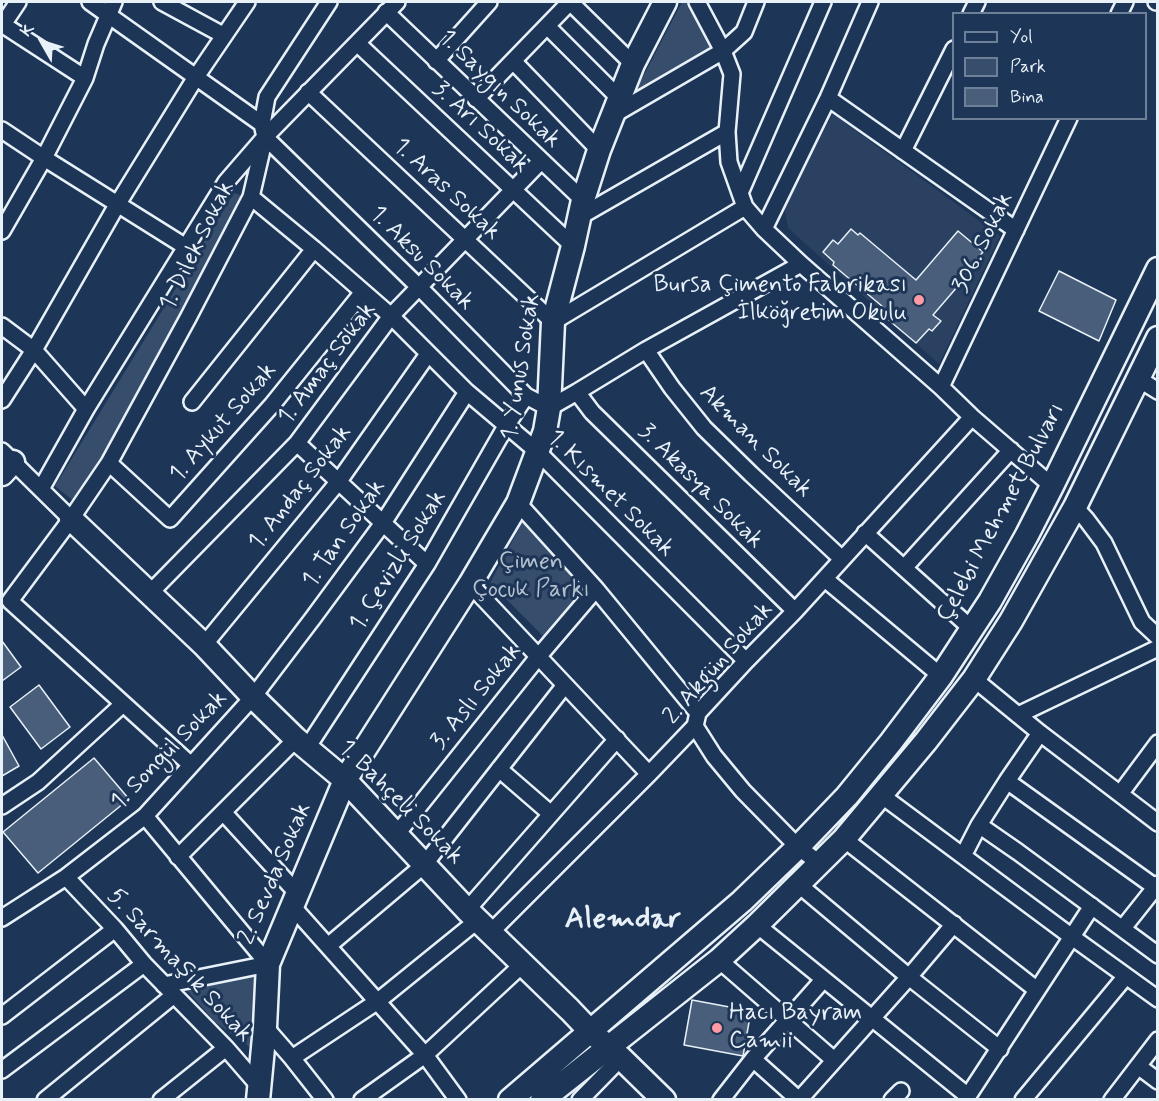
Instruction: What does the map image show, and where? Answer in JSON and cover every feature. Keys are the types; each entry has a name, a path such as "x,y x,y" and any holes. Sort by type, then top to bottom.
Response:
{"main road":[{"name":"1. Yunus Sokak","path":"345,780 470,584 518,503 545,431 549,408 553,322 581,208 599,150 658,5"},
{"name":"Çelebi Mehmet Bulvarı","path":"510,1100 742,902 847,796 891,742 941,676 990,602 1052,486 1158,269"},
{"path":"542,1100 614,1053 757,925 844,839 926,741 974,679 1022,602 1075,507 1158,338"},
{"name":"1. Bahçeli Sokak","path":"71,519 204,645 302,744 345,780 478,921 664,1100"},
{"name":"2. Sevda Sokak","path":"258,1093 265,1027 268,964 345,780"}],"street":[{"path":"18,2 2,25 85,78"},
{"name":"1. Aksu Sokak","path":"90,2 111,8 263,131 526,396 549,408"},
{"path":"162,2 223,35"},
{"path":"2,400 34,350 117,205 196,77 246,2"},
{"path":"263,131 267,97 329,2"},
{"path":"263,131 308,92 397,2"},
{"path":"436,61 489,2"},
{"path":"476,99 570,2 633,64"},
{"path":"697,2 723,51 732,75 727,132 729,162 743,200 764,229 1052,486"},
{"path":"547,26 616,106 723,51 744,32 756,2"},
{"path":"553,322 743,200 823,2"},
{"path":"764,229 828,98 870,2"},
{"path":"2,231 5,215 44,159 85,78 111,8"},
{"name":"1. Saygın Sokak","path":"386,12 541,160 581,208"},
{"name":"3. Arı Sokak","path":"357,43 573,246"},
{"path":"903,151 952,54"},
{"path":"513,61 599,150"},
{"name":"1. Aras Sokak","path":"308,92 553,322"},
{"path":"828,98 1016,230"},
{"name":"306. Sokak","path":"941,387 1068,120"},
{"path":"2,130 44,159 186,247"},
{"name":"1. Dilek Sokak","path":"123,704 10,601 110,463 251,197 263,131"},
{"name":"1. Dilek Sokak","path":"40,489 86,409 226,182 263,131"},
{"path":"581,208 727,132"},
{"name":"1. Amaç Sokak","path":"150,593 297,442 391,316 541,160"},
{"name":"1. Kısmet Sokak","path":"251,197 363,291 467,392 538,452 746,661"},
{"path":"192,402 314,249"},
{"path":"549,408 646,350 801,264"},
{"name":"1. Aykut Sokak","path":"110,463 170,519 272,405 363,291"},
{"path":"2,326 34,350 86,409"},
{"name":"Akman Sokak","path":"646,350 672,388 704,428 842,559"},
{"name":"1. Andaç Sokak","path":"204,645 339,481 428,354"},
{"path":"1137,378 1158,391"},
{"name":"1. Tan Sokak","path":"253,697 383,523 467,392"},
{"name":"3. Akasya Sokak","path":"577,392 592,412 795,611"},
{"name":"1. Çevizli Sokak","path":"178,857 223,812 302,744 427,564 506,426 526,396"},
{"name":"2. Akgün Sokak","path":"478,921 650,774 746,661 825,579 972,417"},
{"path":"297,442 427,564"},
{"path":"904,568 1011,450"},
{"path":"5,462 40,489 71,519"},
{"path":"518,503 596,589 697,719 714,756 743,791 798,847 819,864"},
{"path":"1075,507 1104,543 1142,622 1158,637"},
{"path":"866,533 972,629"},
{"path":"825,579 941,676"},
{"path":"470,584 650,774"},
{"name":"3. Aslı Sokak","path":"396,835 538,657 596,589"},
{"path":"1018,716 1158,648"},
{"path":"974,679 1018,716 1158,823"},
{"path":"328,946 424,865 565,685"},
{"name":"1. Songül Sokak","path":"2,918 66,877 145,816 253,697"},
{"path":"2,806 38,782 123,704 191,765"},
{"path":"963,856 1007,781 1040,733"},
{"path":"292,1058 378,1001 478,921 551,814 617,740"},
{"path":"1120,794 1158,743"},
{"path":"499,769 551,814"},
{"path":"1007,781 1156,886 1123,928"},
{"path":"881,795 1158,999"},
{"path":"223,812 295,900 328,946 425,1054 458,1100"},
{"path":"45,1100 169,990 268,964 145,816"},
{"path":"980,825 1158,955"},
{"path":"844,839 1037,990"},
{"name":"5. Sarmaşık Sokak","path":"66,877 144,964 226,1048 258,1093"},
{"path":"798,884 909,978 1000,1048"},
{"path":"757,925 967,1098 1092,906"},
{"path":"753,1059 799,1099 909,978 954,924"},
{"path":"2,1016 115,929"},
{"path":"719,960 834,1060"},
{"path":"2,1070 144,964"},
{"path":"362,1100 425,1054 523,964"},
{"path":"1023,1100 1126,976"},
{"path":"721,1100 753,1059 824,980"},
{"path":"265,1027 325,1100"},
{"path":"1112,1100 1158,1040"},
{"path":"161,1100 226,1048"},
{"path":"580,1100 614,1053"},
{"path":"1138,1066 1158,1081"}],"shaded area":[{"name":"Bursa Çimento Fabrikası İlköğretim Okulu","path":"833,114 1000,236 939,364 788,228 784,205"}],"green space":[{"path":"682,2 690,2 713,45 634,94"},
{"path":"234,193 240,195 240,206 131,414 76,503 55,486"},
{"name":"Çimen Çocuk Parkı","path":"523,521 587,589 544,637 490,583"},
{"path":"256,973 256,1045 251,1048 215,1022 185,988"}],"building":[{"path":"851,229 858,235 860,233 916,280 958,231 983,252 962,276 964,279 933,315 941,321 932,331 929,329 916,343 885,317 889,312 833,265 834,262 823,252 833,240 838,244"},
{"path":"1059,271 1116,300 1099,341 1039,311"},
{"path":"2,641 21,667 2,681"},
{"path":"39,685 70,727 41,749 10,707"},
{"path":"2,735 19,766 2,776"},
{"path":"94,758 129,799 38,873 3,832"},
{"name":"Hacı Bayram Camii","path":"692,1000 751,1011 743,1056 684,1045"}],"place":[{"name":"Bursa Çimento Fabrikası İlköğretim Okulu","path":"919,300"},
{"name":"Hacı Bayram Camii","path":"717,1028"}],"district":[{"name":"Alemdar","path":"623,921"}]}
